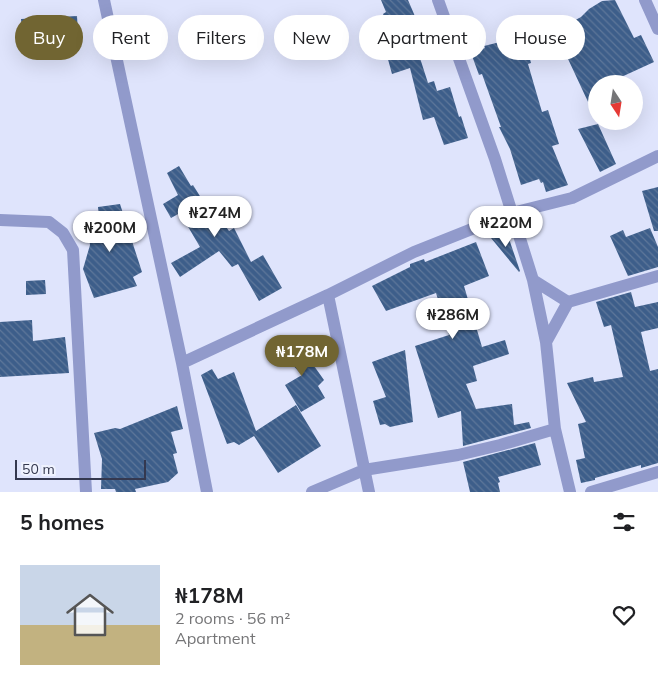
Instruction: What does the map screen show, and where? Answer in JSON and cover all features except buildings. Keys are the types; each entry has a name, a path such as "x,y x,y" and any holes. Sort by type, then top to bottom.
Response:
{"street":[{"path":"104,0 182,363 207,492"},
{"path":"438,0 495,159 533,280 546,342 555,429 570,492"},
{"path":"645,0 658,29"},
{"path":"182,363 328,295 414,252 512,213 572,198 658,156"},
{"path":"0,220 49,222 63,232 73,250 86,492"},
{"path":"546,342 568,302 658,276"},
{"path":"533,280 568,302"},
{"path":"328,295 369,492"},
{"path":"312,492 364,470 458,455 555,429"},
{"path":"591,492 658,472"}]}
